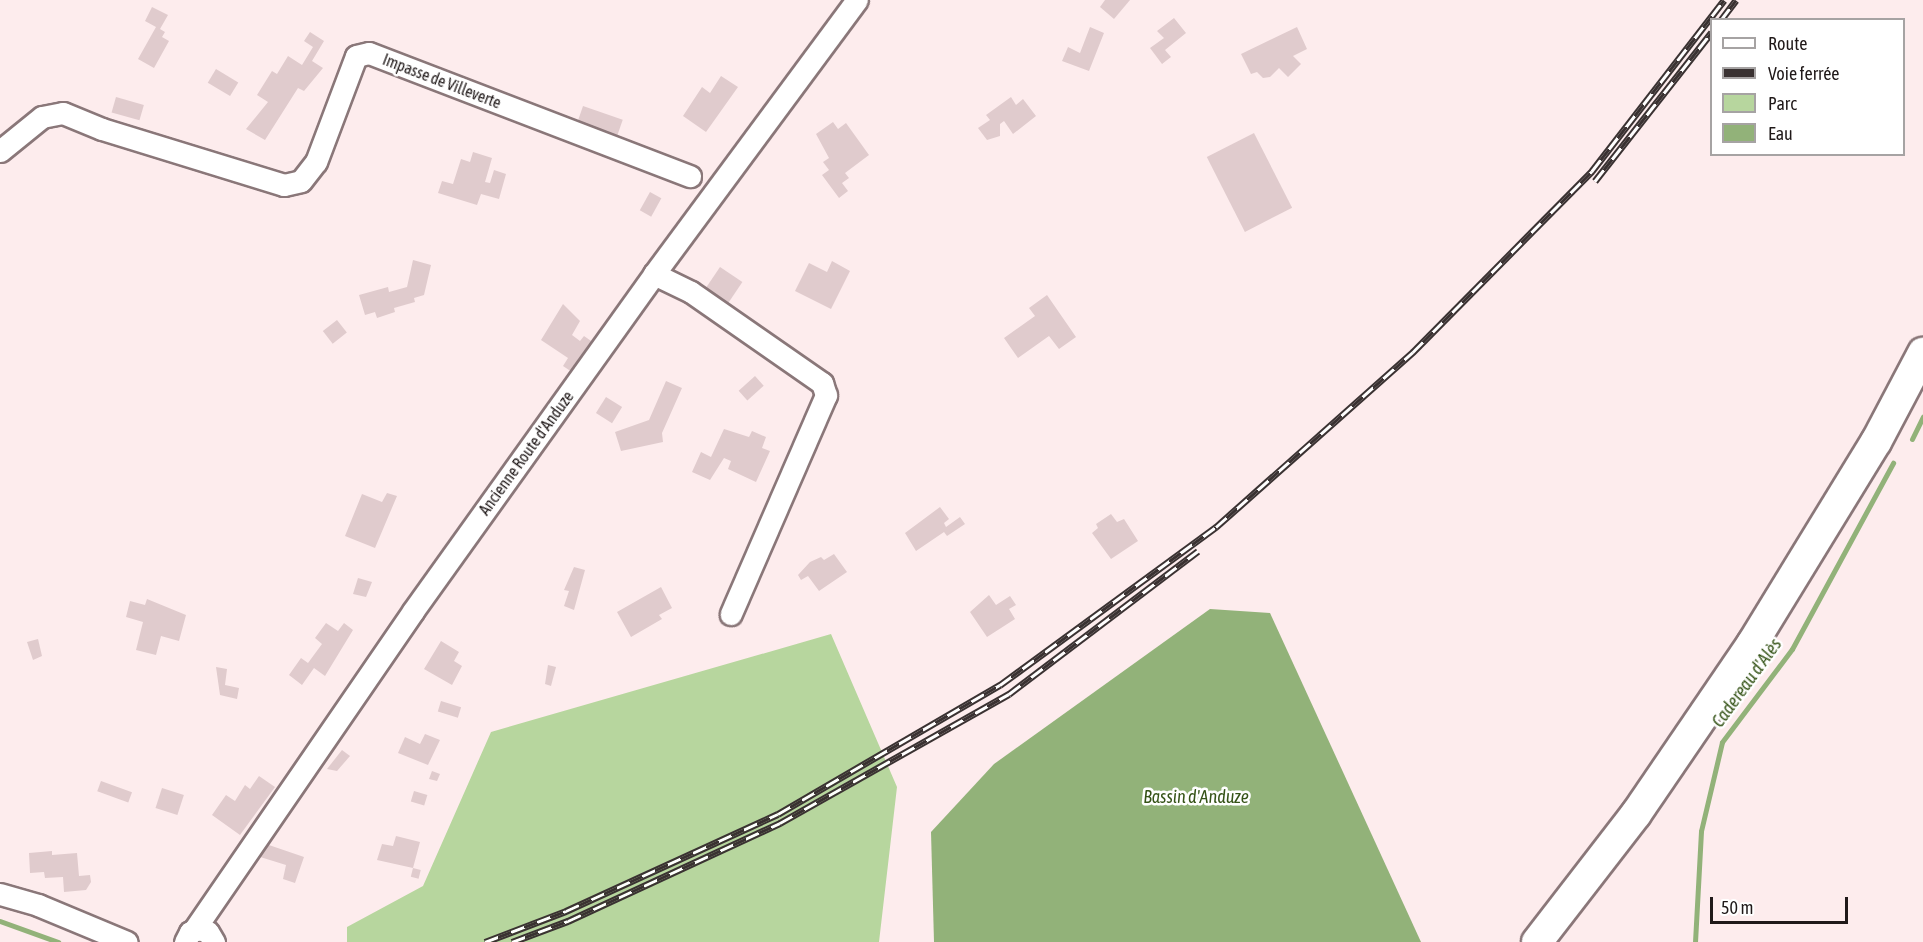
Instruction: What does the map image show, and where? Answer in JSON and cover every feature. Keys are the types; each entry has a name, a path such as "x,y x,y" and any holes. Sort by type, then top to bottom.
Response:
{"main road":[{"path":"1538,942 1636,814 1752,644 1876,442 1923,353"}],"street":[{"name":"Ancienne Route d'Anduze","path":"201,936 406,621 654,274 857,0"},
{"name":"Impasse de Villeverte","path":"0,151 42,117 63,113 102,129 284,184 301,181 316,162 356,56 369,53 690,176"},
{"path":"654,274 691,292 822,383 826,395 731,614"},
{"path":"0,894 38,905 127,942"}],"green space":[{"path":"831,634 897,787 879,942 347,942 347,927 423,886 491,732"}],"water":[{"name":"Bassin d'Anduze","path":"1210,609 1270,613 1421,942 934,942 931,832 994,764"}],"building":[{"path":"1105,0 1130,0 1114,19 1100,7"},
{"path":"152,7 168,15 160,29 165,32 162,37 169,41 154,68 138,59 156,27 145,21"},
{"path":"1174,18 1186,33 1165,50 1171,57 1162,64 1150,48 1164,38 1157,31"},
{"path":"1090,27 1104,33 1089,71 1062,61 1068,47 1080,53"},
{"path":"1297,27 1307,49 1293,56 1301,64 1288,77 1279,68 1270,77 1263,78 1257,72 1251,74 1241,54"},
{"path":"310,32 324,41 312,61 323,68 304,91 298,88 265,140 246,129 268,102 257,95 272,71 277,74 288,56 302,65 313,47 304,41"},
{"path":"216,69 238,82 230,96 208,83"},
{"path":"721,76 738,87 706,132 683,116 702,87 710,93"},
{"path":"116,97 144,105 139,120 112,112"},
{"path":"1011,97 1016,105 1023,99 1036,116 1013,134 1004,121 1000,124 1000,136 987,140 978,128 990,120 986,115"},
{"path":"583,106 623,120 617,138 577,124"},
{"path":"833,122 838,129 846,123 869,155 845,173 849,178 842,183 848,191 839,198 822,175 829,170 823,162 829,158 816,134"},
{"path":"1254,133 1292,208 1245,232 1207,157"},
{"path":"473,152 492,158 485,182 490,183 494,170 506,174 499,199 481,194 477,205 438,193 442,181 453,184 461,159 470,162"},
{"path":"650,192 661,198 651,217 640,210"},
{"path":"413,260 431,265 424,295 414,298 415,302 394,308 395,312 377,318 375,312 365,315 359,295 388,287 389,292 407,287"},
{"path":"832,261 850,271 831,309 795,291 809,263 827,272"},
{"path":"720,267 742,282 728,303 706,288"},
{"path":"1047,295 1076,337 1059,349 1049,336 1018,358 1004,338 1035,316 1029,308"},
{"path":"563,304 580,321 572,335 580,341 584,336 594,343 572,372 563,366 568,358 541,340"},
{"path":"337,320 347,333 333,344 323,331"},
{"path":"755,376 764,386 747,400 739,391"},
{"path":"666,381 682,388 662,433 663,442 621,451 615,432 649,420"},
{"path":"606,397 622,407 612,423 596,413"},
{"path":"724,429 749,437 752,431 766,437 762,448 770,451 756,482 728,469 731,461 724,458 710,480 692,472 701,452 711,457"},
{"path":"387,493 397,496 375,548 345,536 362,494 382,502"},
{"path":"940,507 949,519 944,523 946,527 960,517 965,524 947,536 944,532 916,551 905,533"},
{"path":"1111,514 1117,522 1124,519 1138,541 1111,559 1092,533 1098,528 1096,524"},
{"path":"834,554 847,572 819,591 808,576 801,580 798,575 810,562 821,557 824,560"},
{"path":"574,567 585,570 574,610 564,606 569,591 564,590"},
{"path":"358,578 372,582 366,597 353,594"},
{"path":"661,587 672,608 659,615 662,619 631,637 617,612"},
{"path":"989,595 996,605 1010,596 1016,605 1009,609 1015,619 987,637 970,612"},
{"path":"147,599 186,615 179,641 161,636 156,655 136,650 143,622 126,617 130,601 145,605"},
{"path":"326,623 338,631 344,623 353,630 325,676 314,668 302,685 289,675 301,658 308,663 322,644 315,638"},
{"path":"38,639 42,656 33,660 27,642"},
{"path":"441,641 459,652 454,661 462,666 452,685 424,669"},
{"path":"548,665 556,667 551,686 545,684"},
{"path":"216,667 227,669 225,685 239,688 237,699 220,695"},
{"path":"441,701 461,707 458,718 438,712"},
{"path":"425,734 440,740 428,765 398,753 405,737 420,744"},
{"path":"342,750 350,756 337,771 327,769"},
{"path":"432,771 440,774 437,781 429,779"},
{"path":"259,776 275,787 240,835 212,815 226,795 235,801 245,785 250,789"},
{"path":"101,781 132,792 128,803 97,791"},
{"path":"162,788 184,795 177,815 156,808"},
{"path":"414,791 427,795 424,806 411,802"},
{"path":"396,836 420,842 413,868 377,860 382,844 393,846"},
{"path":"266,844 304,857 295,883 283,879 286,865 257,856"},
{"path":"52,851 52,855 77,853 79,876 90,875 91,882 86,890 64,892 63,877 45,878 44,872 30,873 29,853"},
{"path":"413,868 421,870 419,879 411,877"}],"waterway":[{"name":"Cadereau d'Alès","path":"1912,439 1923,416"},
{"name":"Cadereau d'Alès","path":"1695,942 1701,831 1722,742 1792,649 1893,463"},
{"name":"Cadereau d'Alès","path":"0,921 58,942"}],"railway":[{"path":"1710,18 1724,0"},
{"path":"1722,18 1736,0"},
{"path":"485,942 566,911 778,814 1000,685 1216,527 1413,352 1592,171 1710,18"},
{"path":"1595,181 1710,35"},
{"path":"512,942 568,921 780,823 1009,694 1198,551"}]}
